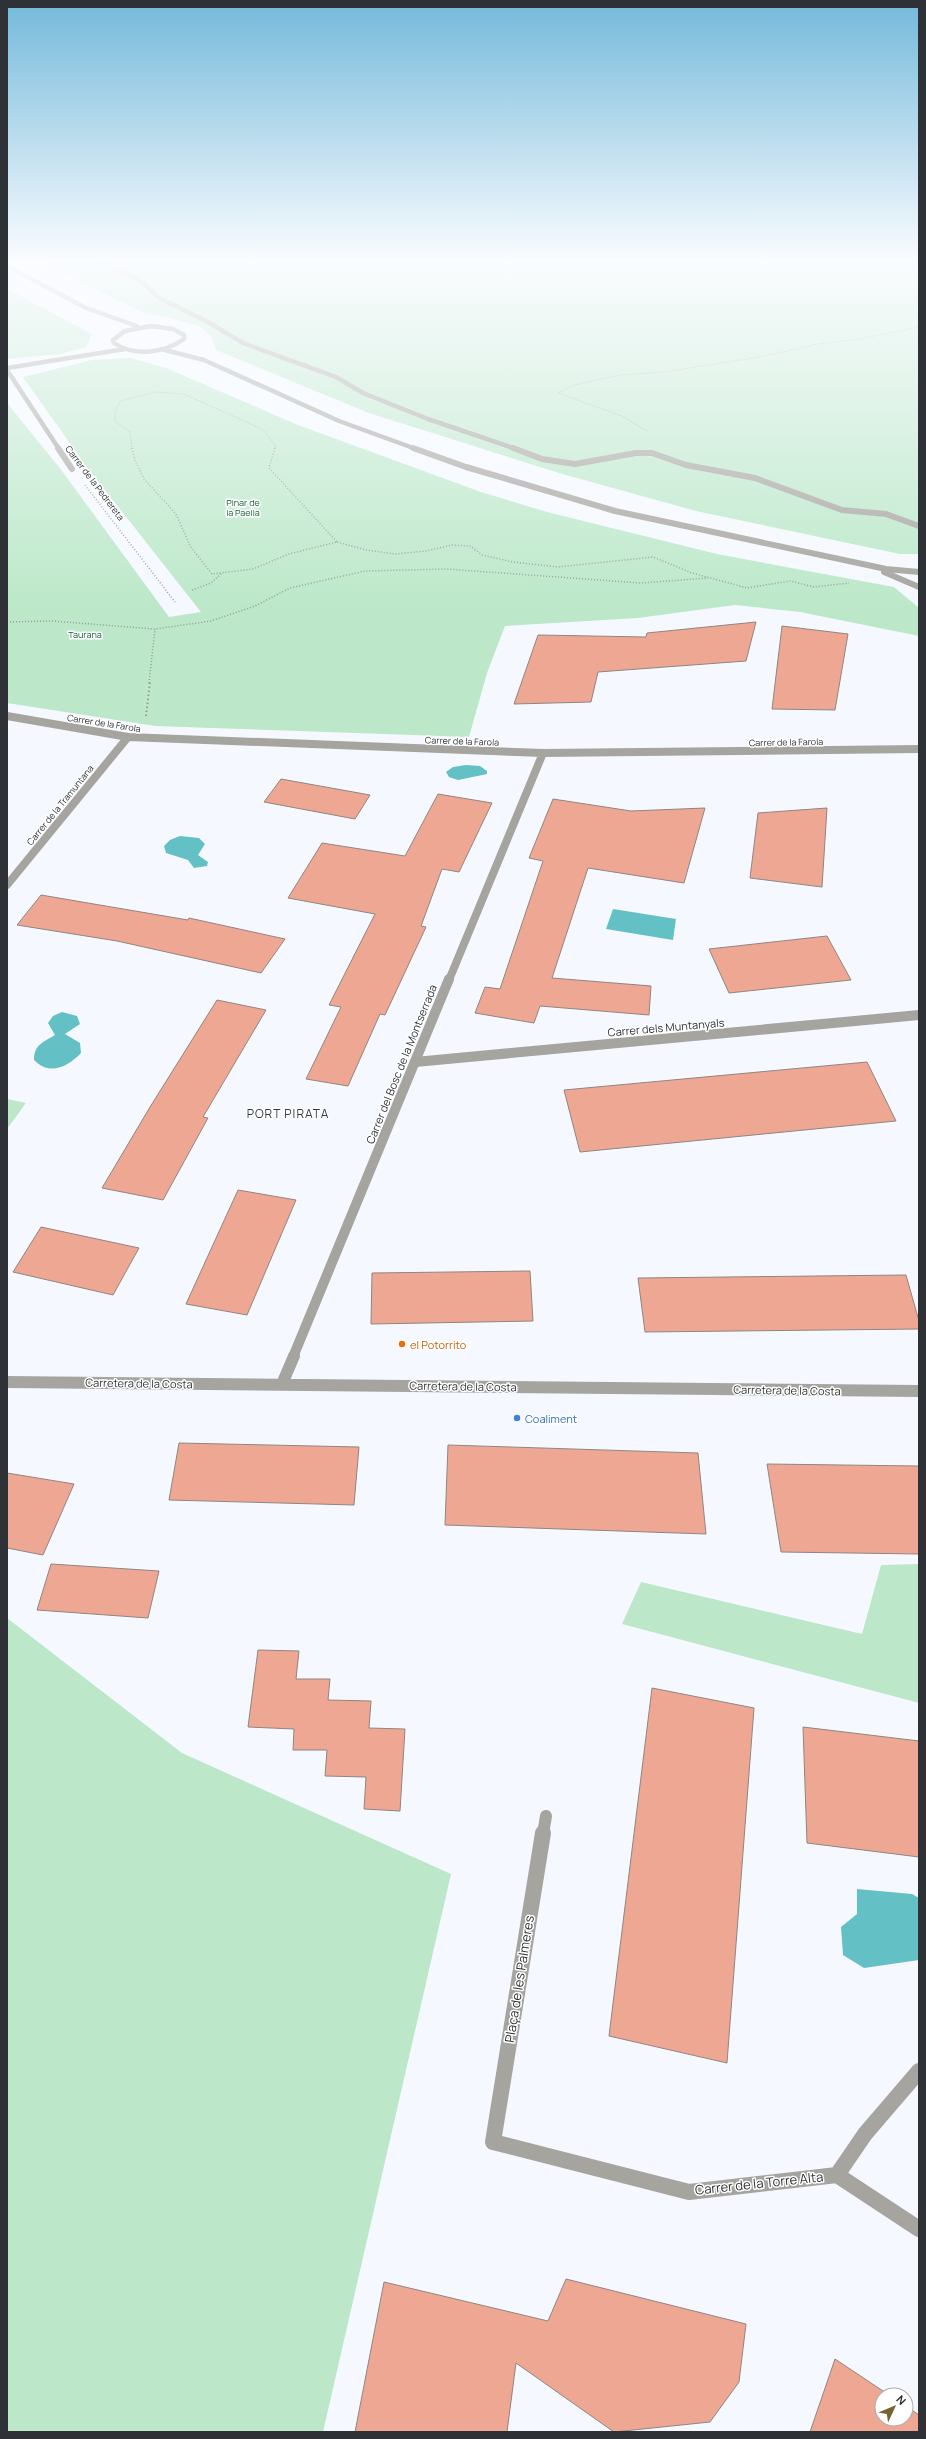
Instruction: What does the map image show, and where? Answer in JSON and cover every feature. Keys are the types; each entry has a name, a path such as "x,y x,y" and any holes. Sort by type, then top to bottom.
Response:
{"street":[{"name":"Carrer de la Pedrereta","path":"12,377 72,469"},
{"path":"241,377 339,421 466,467 556,495 615,511 886,569 919,572"},
{"path":"336,377 363,393 446,426 560,463 576,464 636,453 659,454 686,465 755,478 842,510 886,514 919,526"},
{"path":"869,565 919,587"},
{"name":"Carrer de la Farola","path":"7,716 128,737 543,753 919,749"},
{"name":"Carrer de la Tramuntana","path":"7,885 128,737"},
{"name":"Carrer del Bosc de la Montserrada","path":"282,1384 543,753"},
{"name":"Carrer dels Muntanyals","path":"415,1062 919,1015"},
{"name":"Carretera de la Costa","path":"7,1382 919,1391"},
{"name":"Plaça de les Palmeres","path":"493,2142 546,1816"},
{"path":"837,2175 865,2134 919,2071"},
{"name":"Carrer de la Torre Alta","path":"493,2142 689,2192 837,2175 919,2229"}],"path":[{"path":"612,377 574,385 558,393 622,416 650,433 659,454"},
{"path":"337,542 269,468 276,446 262,429 218,408 212,408 192,396 166,392 144,393 120,401 115,412 115,421 130,432 134,462 145,483 177,516 188,543 212,574 253,569 289,554 337,542 396,554 426,551 452,545 470,546 482,555 558,567 653,557 711,578 747,588 790,581 814,587 845,585 853,581"},
{"name":"Carrer de la Pedrereta","path":"72,469 175,602"},
{"path":"7,622 52,622 154,629 210,621 255,606 290,588 366,570 446,569 641,583 711,578"},
{"path":"192,590 211,583 223,572"},
{"path":"146,716 154,629"}],"green space":[{"name":"Pinar de la Paella","path":"23,377 186,377 298,425 481,492 547,512 717,554 894,587 919,608 919,636 800,612 735,605 638,618 505,626 487,673 469,737 155,726 7,703 7,403 62,471 169,617 201,612 86,466"},
{"path":"281,377 919,377 919,554 900,554 696,511 559,473 369,413"},
{"path":"7,1099 26,1103 7,1129"},
{"path":"919,1564 919,1703 622,1624 641,1582 862,1634 881,1565"},
{"path":"7,1618 182,1753 451,1874 323,2432 7,2432"}],"water":[{"path":"466,765 480,766 487,771 487,774 458,780 449,777 446,772 453,767"},
{"path":"180,836 199,838 205,844 198,855 208,862 207,866 194,868 188,860 166,853 164,846 170,840"},
{"path":"613,909 676,919 673,940 606,929"},
{"path":"62,1012 77,1016 80,1024 65,1034 80,1043 81,1053 64,1066 52,1069 46,1068 34,1060 34,1055 40,1044 55,1035 48,1023 53,1016"},
{"path":"857,1889 912,1894 919,1898 919,1960 864,1968 843,1955 841,1927 857,1914"}],"building":[{"path":"756,622 746,661 598,672 591,702 514,704 538,635 646,637 647,633"},
{"path":"782,626 848,634 835,710 772,709"},
{"path":"281,779 370,795 355,819 264,802"},
{"path":"438,794 492,803 459,872 442,869 421,926 426,927 385,1015 380,1014 348,1086 306,1079 341,1007 329,1005 375,914 288,898 322,843 405,856"},
{"path":"553,799 631,811 705,808 684,883 588,868 552,978 651,986 649,1015 540,1006 534,1023 475,1013 485,987 500,989 543,861 529,858"},
{"path":"827,808 822,887 750,878 758,813"},
{"path":"41,895 188,920 189,918 285,939 261,973 117,941 17,925"},
{"path":"827,936 851,980 729,993 709,949"},
{"path":"217,1000 266,1010 203,1117 208,1118 163,1200 102,1188 150,1107"},
{"path":"867,1062 896,1121 580,1152 564,1090"},
{"path":"238,1190 296,1200 247,1315 186,1304"},
{"path":"41,1227 139,1248 113,1295 13,1272"},
{"path":"530,1271 533,1321 371,1324 372,1273"},
{"path":"906,1275 919,1321 919,1329 645,1332 638,1278"},
{"path":"179,1443 359,1447 354,1505 169,1500"},
{"path":"448,1445 698,1453 706,1534 445,1525"},
{"path":"767,1464 919,1466 919,1554 781,1552"},
{"path":"7,1473 74,1484 43,1555 7,1548"},
{"path":"51,1564 159,1571 148,1618 37,1610"},
{"path":"258,1650 299,1651 296,1679 330,1679 328,1700 371,1701 369,1728 405,1729 400,1811 364,1809 366,1777 325,1776 327,1750 293,1750 294,1729 248,1727"},
{"path":"652,1688 754,1708 727,2063 609,2036"},
{"path":"803,1727 919,1741 919,1857 807,1843"},
{"path":"566,2279 746,2324 739,2382 710,2422 614,2432 516,2363 507,2432 355,2432 384,2282 548,2321"},
{"path":"835,2359 877,2387 874,2387 874,2427 914,2427 914,2412 919,2415 919,2432 810,2432"}],"place":[{"name":"el Potorrito","path":"402,1344"},
{"name":"Coaliment","path":"517,1418"}],"district":[{"name":"PORT PIRATA","path":"288,1113"}],"park label":[{"name":"Taurana","path":"85,634"}]}
